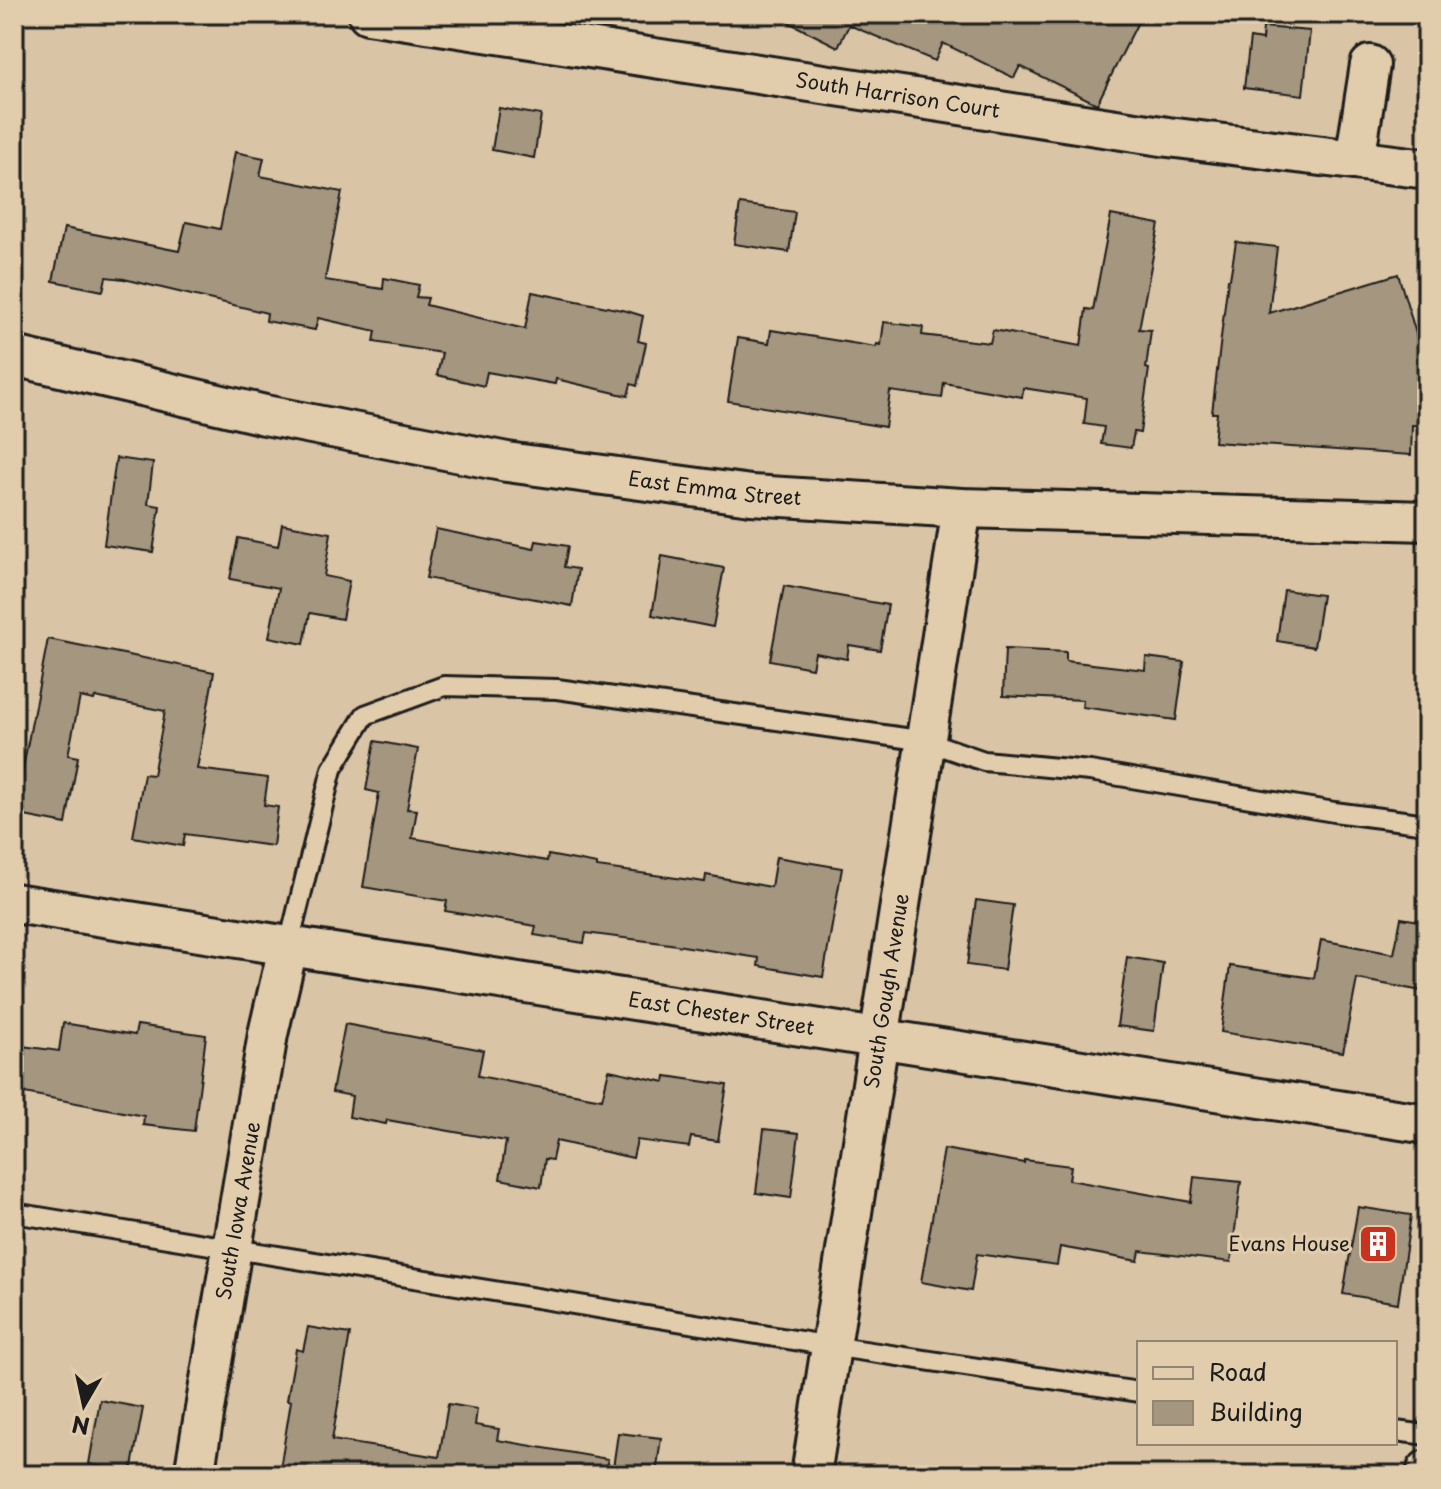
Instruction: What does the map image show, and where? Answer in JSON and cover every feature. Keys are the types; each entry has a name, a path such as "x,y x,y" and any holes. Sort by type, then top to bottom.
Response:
{"street":[{"name":"South Harrison Court","path":"368,14 1168,137 1427,169"},
{"path":"1355,160 1370,65"},
{"name":"East Emma Street","path":"14,356 265,415 507,462 751,495 962,508 1427,521"},
{"name":"South Gough Avenue","path":"811,1475 962,508"},
{"name":"East Chester Street","path":"14,903 1427,1124"},
{"name":"South Iowa Avenue","path":"194,1475 268,1034 288,948"}],"lane":[{"path":"288,948 332,769 365,715 444,686 557,689 926,741 984,761 1090,771 1257,800 1427,824"},
{"path":"14,1213 831,1346 1137,1392"},
{"path":"1397,1431 1427,1435"}],"building":[{"path":"772,14 1142,14 1097,104 1020,66 1014,78 943,43 935,61 849,25 838,47"},
{"path":"1263,27 1310,31 1303,95 1244,88 1250,38 1262,40"},
{"path":"499,108 541,115 534,158 492,150"},
{"path":"235,152 264,158 260,176 342,192 325,280 383,289 384,278 419,285 416,297 428,298 426,305 525,329 532,292 643,316 638,341 646,343 637,386 631,384 628,396 556,379 555,384 487,372 484,386 437,375 442,353 374,342 376,331 318,318 315,330 266,321 267,313 124,279 106,277 103,291 53,281 64,228 179,251 186,222 220,229"},
{"path":"740,204 795,212 789,252 734,244"},
{"path":"1111,215 1159,224 1139,329 1151,330 1146,368 1149,369 1140,433 1134,432 1131,448 1101,444 1104,427 1084,424 1087,398 1023,388 1022,397 944,383 942,398 890,391 885,427 728,401 738,338 769,343 771,330 876,347 877,344 881,345 884,322 923,327 922,335 990,343 993,330 1081,346 1086,309 1093,310"},
{"path":"1236,242 1277,247 1269,313 1398,274 1427,370 1427,426 1412,425 1411,455 1214,442 1217,413 1212,413 1228,279"},
{"path":"116,458 153,463 148,504 160,506 153,552 104,545"},
{"path":"282,524 331,533 324,576 349,581 342,619 310,613 304,644 269,637 279,588 230,579 238,538 278,546"},
{"path":"436,529 534,549 536,541 568,546 564,567 578,569 572,606 426,578"},
{"path":"662,556 724,568 713,627 652,615"},
{"path":"784,586 888,605 880,650 849,645 847,659 815,653 812,668 770,660"},
{"path":"1284,590 1322,595 1314,647 1277,641"},
{"path":"48,639 214,672 197,769 268,778 264,805 278,807 273,846 185,834 183,846 133,837 144,774 153,775 165,711 95,697 94,700 80,697 68,755 78,757 66,824 14,814"},
{"path":"1005,649 1066,652 1066,661 1145,670 1146,657 1184,662 1176,720 1082,707 1083,700 1003,696"},
{"path":"375,741 418,749 407,809 417,810 412,838 547,861 548,855 597,864 597,867 705,882 706,875 771,887 776,857 842,868 823,977 758,966 759,958 670,944 586,933 584,943 534,935 536,926 445,911 447,901 363,887 379,793 366,790"},
{"path":"976,900 1013,905 1004,970 967,965"},
{"path":"1401,918 1427,922 1427,992 1357,979 1343,1052 1221,1032 1230,966 1314,978 1321,940 1394,954"},
{"path":"1127,957 1163,963 1154,1031 1117,1026"},
{"path":"63,1023 135,1035 137,1025 206,1035 194,1131 143,1125 144,1116 14,1091 14,1045 59,1051"},
{"path":"345,1024 483,1050 478,1076 602,1099 609,1070 665,1082 666,1076 727,1085 718,1141 691,1137 689,1147 637,1140 633,1158 556,1141 552,1160 545,1159 541,1187 500,1179 506,1141 387,1120 386,1124 349,1117 352,1096 332,1092"},
{"path":"764,1129 799,1133 791,1198 756,1193"},
{"path":"944,1149 1024,1163 1024,1160 1071,1166 1069,1180 1191,1202 1194,1177 1241,1182 1231,1262 1140,1251 1138,1261 1060,1247 1057,1265 977,1254 971,1291 921,1282"},
{"name":"Evans House","path":"1358,1207 1411,1215 1398,1303 1343,1294"},
{"path":"308,1327 350,1334 332,1440 439,1457 448,1404 477,1409 475,1425 499,1429 497,1440 608,1459 607,1475 279,1475 296,1349 303,1351"},
{"path":"100,1400 143,1408 131,1472 89,1464"},
{"path":"618,1433 661,1438 656,1475 612,1475"}],"place":[{"name":"Evans House","path":"1378,1244"}]}
